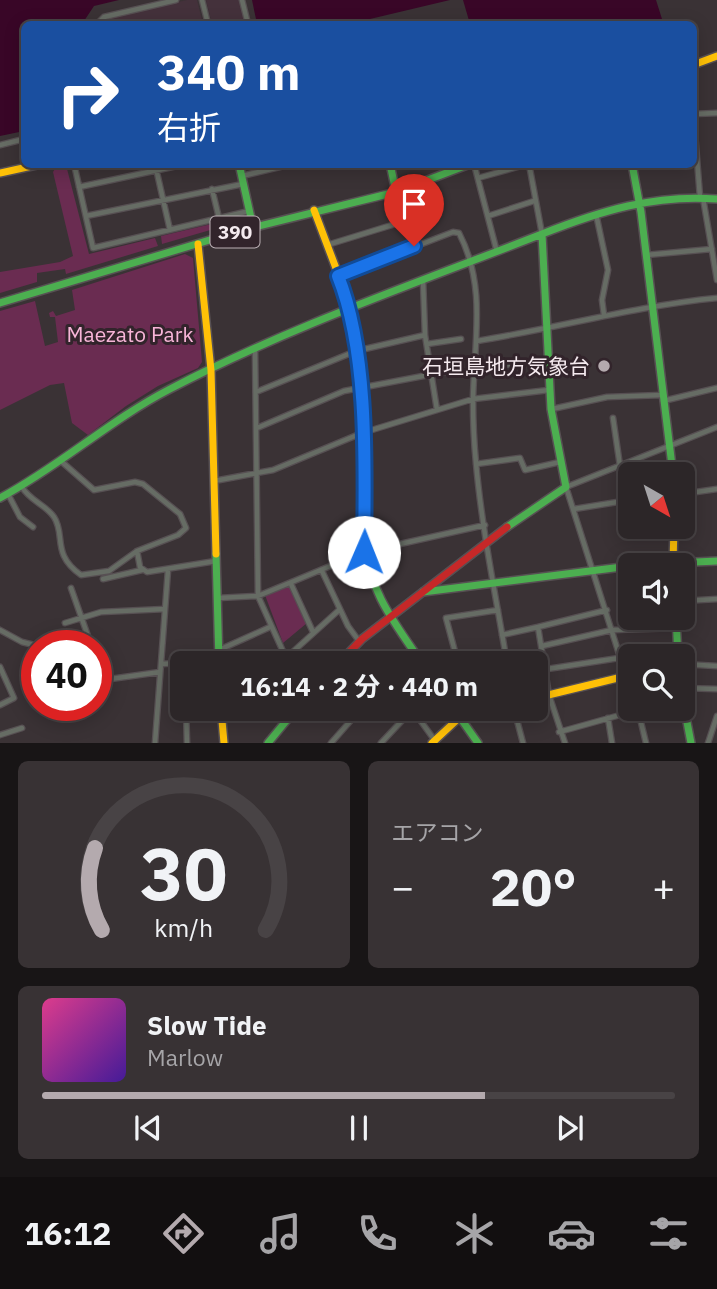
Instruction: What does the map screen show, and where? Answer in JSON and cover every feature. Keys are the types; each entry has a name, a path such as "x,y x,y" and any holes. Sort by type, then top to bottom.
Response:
{"main road":[{"path":"697,64 717,56"},
{"path":"0,173 23,168"},
{"path":"240,168 253,227"},
{"path":"391,168 396,192"},
{"name":"390","path":"0,303 253,227 396,192 461,168"},
{"path":"633,168 653,305 671,462"},
{"path":"0,498 62,462 138,408 255,349 351,308 542,234 639,201 702,197 717,199"},
{"path":"314,210 351,308 360,388 364,552 373,587 413,651"},
{"path":"351,651 488,540 566,487 551,409 546,360 542,234"},
{"path":"198,244 211,370 219,650"},
{"path":"695,562 717,561"},
{"path":"423,592 494,585 618,566"},
{"path":"549,695 618,677"},
{"path":"222,721 224,743"},
{"path":"268,743 286,721"},
{"path":"434,742 456,721"},
{"path":"463,721 478,743"},
{"path":"687,721 691,743"}],"street":[{"path":"100,21 104,17 176,0"},
{"path":"202,0 207,21"},
{"path":"242,0 247,21"},
{"path":"697,114 717,113"},
{"path":"0,145 21,140"},
{"path":"697,151 702,197 717,278"},
{"path":"75,168 93,248 245,212"},
{"path":"156,168 170,230"},
{"path":"79,187 169,168"},
{"path":"86,216 212,189 280,168"},
{"path":"474,168 497,252"},
{"path":"478,178 514,168"},
{"path":"530,168 542,234"},
{"path":"212,189 219,218"},
{"path":"396,192 414,246"},
{"path":"488,216 534,201"},
{"path":"596,214 608,270 602,300 604,315"},
{"path":"327,245 405,221"},
{"path":"338,276 453,232 459,233 472,262 479,303 473,399 476,464 505,651"},
{"path":"646,255 712,249"},
{"path":"423,281 425,335 437,410"},
{"path":"477,341 545,330 653,305 717,298"},
{"path":"256,392 356,351 425,335"},
{"path":"427,344 461,339"},
{"path":"255,349 258,596 286,658 339,610"},
{"path":"476,368 546,360"},
{"path":"257,428 344,391 460,369"},
{"path":"551,409 607,397 662,398 717,388"},
{"path":"213,481 255,475 362,433 473,399 549,390"},
{"path":"613,418 619,462"},
{"path":"629,462 717,427"},
{"path":"476,464 520,458 525,470 560,463"},
{"path":"22,487 30,498 43,505 55,518 59,547 81,575 109,571 137,551 182,533 186,528 184,517 139,482 94,490 62,462"},
{"path":"618,467 566,487 618,650"},
{"path":"695,492 717,489"},
{"path":"8,494 20,517 33,527"},
{"path":"574,509 618,502"},
{"path":"218,598 258,596 364,552 485,525"},
{"path":"137,551 142,570"},
{"path":"103,579 142,570 151,573 216,561"},
{"path":"155,743 168,570"},
{"path":"322,571 339,610 360,642"},
{"path":"291,584 313,632"},
{"path":"71,588 86,630"},
{"path":"695,600 717,599"},
{"path":"65,623 101,612 165,609"},
{"path":"455,651 446,618 498,610"},
{"path":"502,635 607,610"},
{"path":"219,650 270,627"},
{"path":"538,627 543,651"},
{"path":"0,630 21,641"},
{"path":"542,646 618,630"},
{"path":"548,669 618,657"},
{"path":"161,664 170,664"},
{"path":"695,665 717,666"},
{"path":"0,667 14,698 0,705"},
{"path":"112,679 160,673"},
{"path":"548,682 559,732 565,743"},
{"path":"695,688 717,689"},
{"path":"559,732 618,715"},
{"path":"708,743 717,716"},
{"path":"608,718 612,743"},
{"path":"186,721 187,743"},
{"path":"331,743 350,721"},
{"path":"380,743 401,721"},
{"path":"420,721 434,742"},
{"path":"517,721 523,743"},
{"path":"641,721 646,743"},
{"path":"0,734 22,728"},
{"path":"335,738 340,743"}],"shaded area":[{"path":"0,0 119,0 94,6 84,21 21,21 21,132 0,136"},
{"path":"197,0 202,21 104,21 106,18"},
{"path":"206,0 240,0 245,21 211,21"},
{"path":"252,0 450,0 362,21 256,21"},
{"path":"463,0 656,0 662,19 653,21 469,21"}],"green space":[{"path":"55,168 67,168 89,254 155,238 158,246 66,274 65,269 37,273 37,282 0,293 0,272 60,262 73,256 53,172"},
{"path":"241,217 238,222 162,244 161,236"},
{"name":"Maezato Park","path":"185,254 193,258 202,362 198,368 158,386 88,435 72,423 64,383 50,385 0,410 0,311 35,301 45,346 58,342 55,317 50,317 49,313 53,311 56,316 75,310 72,290"},
{"path":"290,586 307,623 283,643 265,595"}],"traffic: fast":[{"path":"240,168 253,227"},
{"path":"391,168 396,192"},
{"path":"0,303 243,230 396,192 459,168"},
{"path":"633,168 641,212 672,462"},
{"path":"507,527 566,487 551,409 542,234 628,206 672,199 717,199"},
{"path":"0,498 148,401 215,367 354,307 542,234"},
{"path":"365,541 371,575 377,591 414,651"},
{"path":"216,554 219,651"},
{"path":"695,562 717,561"},
{"path":"423,592 618,568"},
{"path":"677,630 677,644"},
{"path":"268,743 286,721"},
{"path":"462,721 478,743"},
{"path":"687,721 691,743"}],"traffic: slow":[{"path":"697,64 717,56"},
{"path":"0,173 23,168"},
{"path":"314,210 351,308 360,388 365,541"},
{"path":"198,244 211,370 216,554"},
{"path":"673,553 674,539"},
{"path":"548,695 618,678"},
{"path":"222,721 224,743"},
{"path":"432,743 456,721"}],"traffic: jam":[{"path":"350,651 362,639 507,527"}],"place":[{"name":"石垣島地方気象台","path":"604,366"}],"route":[{"path":"364,552 360,388 351,308 338,276 414,246"}]}
